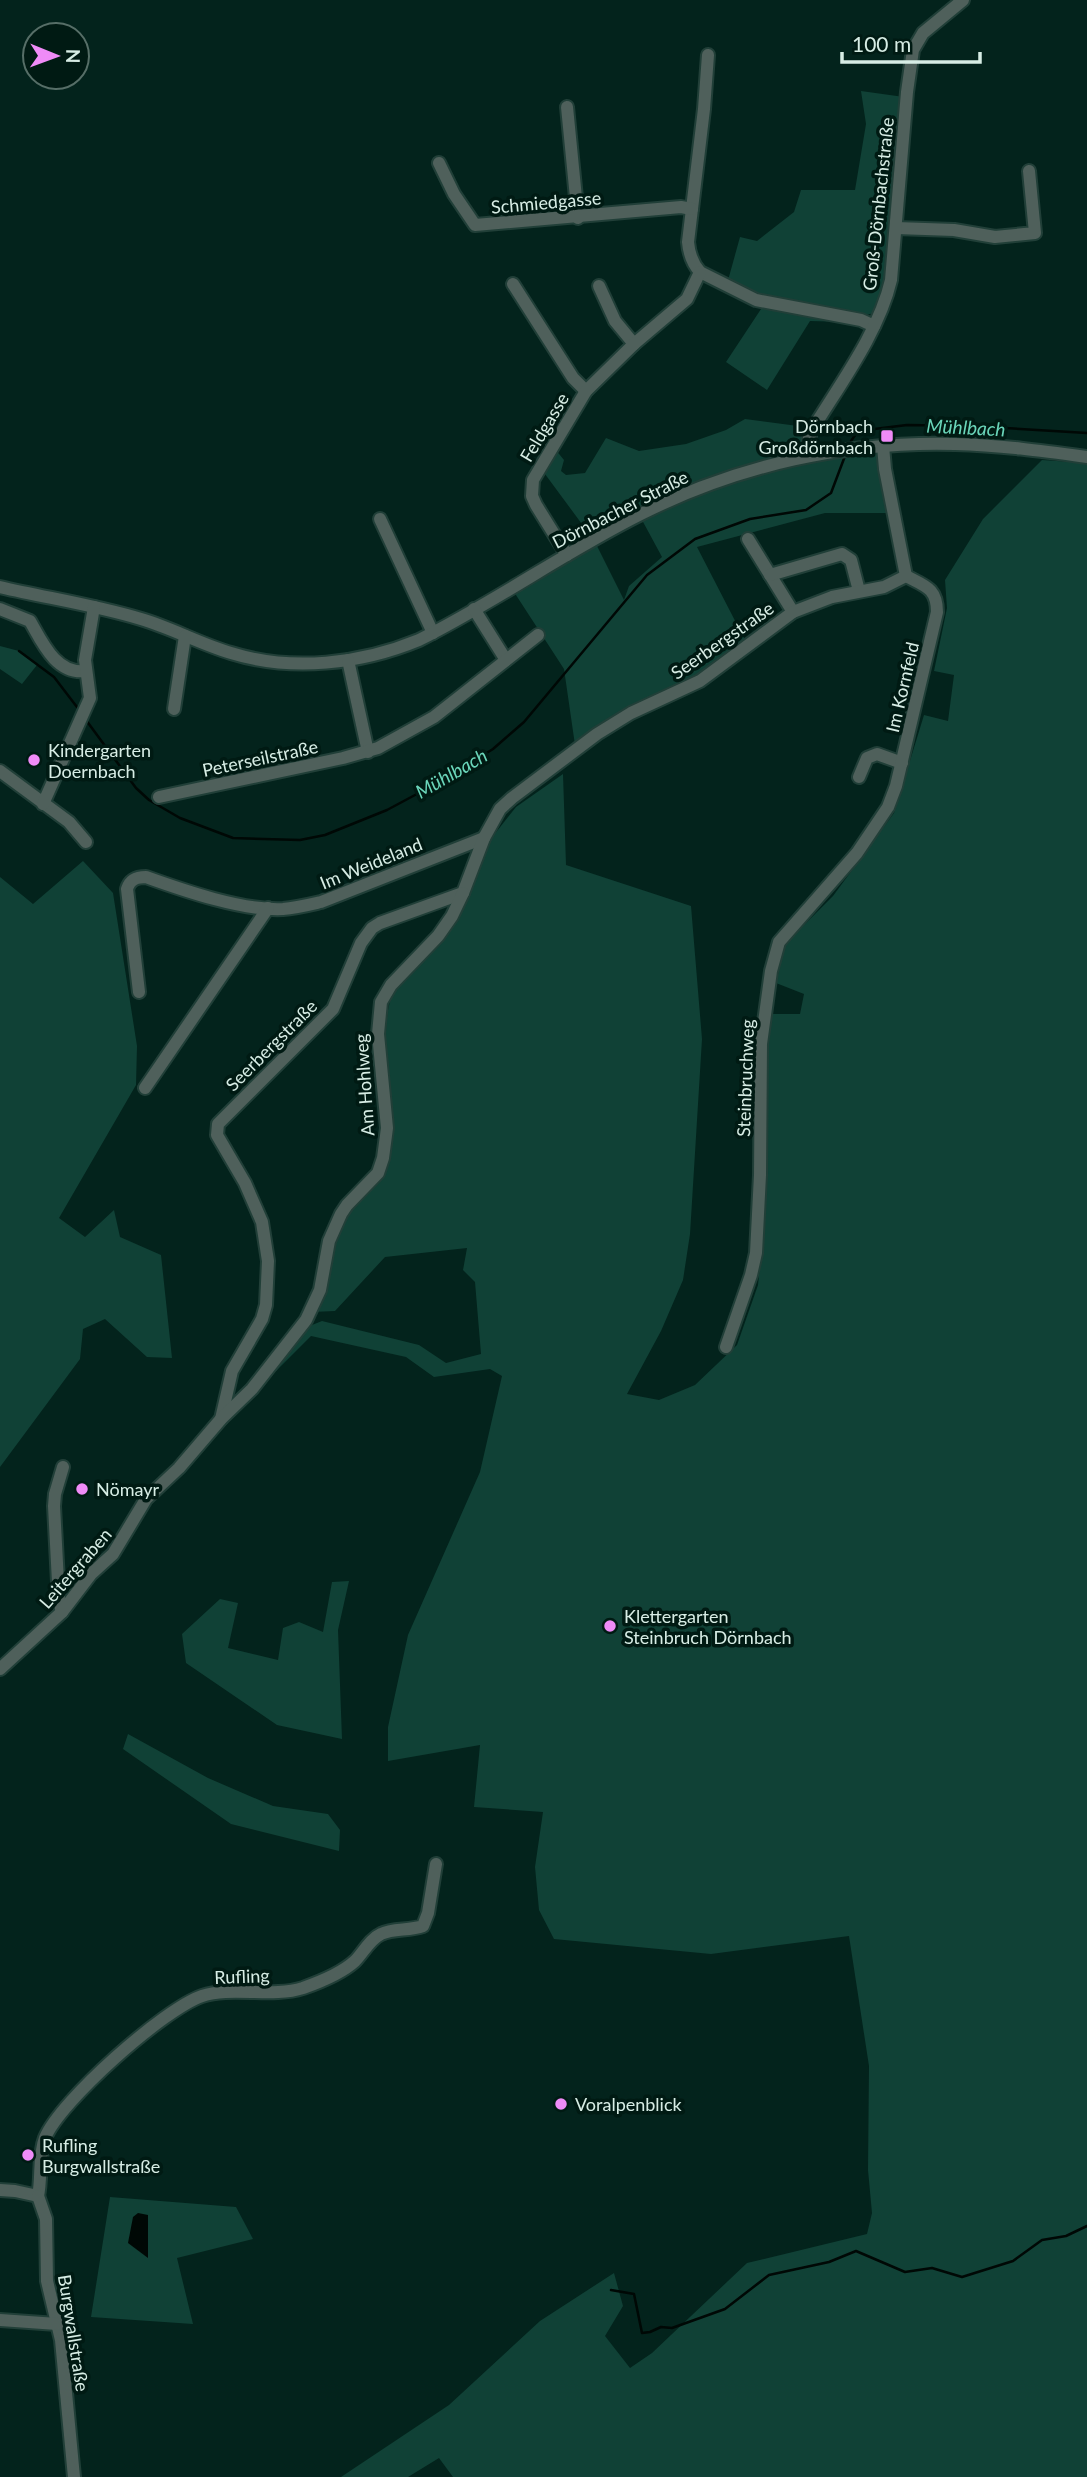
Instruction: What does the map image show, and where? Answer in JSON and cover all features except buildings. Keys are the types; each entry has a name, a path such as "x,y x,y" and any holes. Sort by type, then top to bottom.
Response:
{"street":[{"name":"Groß-Dörnbachstraße","path":"808,456 812,430 874,326 890,288 913,50 923,33 963,0"},
{"path":"708,55 692,209 689,252 692,261 700,272 756,300 861,320 874,326"},
{"path":"567,107 578,218"},
{"name":"Schmiedgasse","path":"439,163 454,194 475,225 681,207 692,209"},
{"path":"896,228 954,230 995,237 1035,233 1029,170"},
{"name":"Feldgasse","path":"567,555 536,505 531,488 539,469 586,391 634,344 687,299 700,272"},
{"name":"Feldgasse","path":"513,284 573,377 586,391"},
{"path":"599,286 615,321 634,344"},
{"name":"Dörnbacher Straße","path":"0,587 148,621 228,653 252,659 296,663 348,660 386,652 433,633 640,514 688,492 743,472 808,456 883,446 970,444 1087,457"},
{"path":"883,446 906,576"},
{"path":"380,519 433,633"},
{"name":"Seerbergstraße","path":"748,540 793,612"},
{"name":"Seerbergstraße","path":"770,575 842,554 851,560 859,591"},
{"name":"Seerbergstraße","path":"221,1419 232,1371 262,1319 266,1305 268,1261 262,1222 245,1184 217,1135 218,1125 333,1009 361,943 372,928 463,893 484,838 500,809 597,734 632,713 700,681 793,612 811,603 895,583 906,576"},
{"name":"Im Kornfeld","path":"859,777 867,758 877,754 902,763 937,612 935,594 906,576"},
{"path":"43,804 87,709 90,688 86,671 86,647 94,607"},
{"path":"0,609 30,621 46,652 57,662 86,671"},
{"path":"474,609 506,660"},
{"name":"Peterseilstraße","path":"159,797 368,751 397,739 433,717 538,635"},
{"path":"174,709 185,636"},
{"path":"348,660 368,751"},
{"name":"Steinbruchweg","path":"726,1347 756,1253 760,1175 761,1044 771,971 779,942 873,831 888,807 902,763"},
{"path":"0,771 69,822 86,842"},
{"name":"Im Weideland","path":"139,992 127,889 132,881 146,877 219,900 268,908 297,907 321,902 484,838"},
{"name":"Am Hohlweg","path":"221,1419 252,1389 299,1331 320,1290 329,1241 341,1214 380,1168 387,1128 378,1034 381,1002 391,985 438,936 463,893"},
{"path":"145,1088 268,908"},
{"name":"Leitergraben","path":"0,1669 62,1612 91,1574 113,1554 146,1499 178,1468 221,1419"},
{"path":"62,1612 59,1601 54,1506 63,1467"},
{"name":"Rufling","path":"43,2147 53,2124 101,2069 152,2027 192,2000 203,1995 285,1992 302,1988 344,1969 380,1934 423,1926 428,1913 436,1864"},
{"name":"Burgwallstraße","path":"43,2147 38,2196 44,2209 47,2228 47,2281 65,2379 74,2477"},
{"path":"0,2190 15,2190 38,2196"},
{"path":"0,2320 57,2324"}],"green space":[{"path":"861,91 904,97 888,277 875,313 861,316 772,300 727,284 740,237 757,241 794,212 801,190 855,190 866,124"},
{"path":"763,306 846,322 810,321 767,390 726,362"},
{"path":"745,419 798,426 803,434 802,442 791,455 590,535 542,470 555,449 564,460 561,471 566,475 585,473 606,438 639,451 686,444 726,430"},
{"path":"877,454 891,513 825,513 697,547 746,642 701,674 575,745 564,669 514,592 597,546 624,600 629,586 662,557 642,520 757,475 816,460"},
{"path":"1042,460 1087,463 1087,2477 453,2477 439,2458 408,2477 341,2477 449,2405 540,2321 614,2273 623,2306 605,2336 630,2368 652,2353 747,2263 867,2234 872,2213 868,2170 869,2066 849,1936 711,1954 554,1939 539,1910 535,1867 543,1812 474,1807 480,1745 388,1761 388,1727 408,1635 480,1472 502,1376 490,1369 434,1377 406,1357 311,1336 276,1371 272,1369 307,1327 322,1321 419,1345 446,1363 481,1354 475,1282 463,1270 467,1248 385,1257 335,1311 312,1312 332,1245 343,1220 380,1177 388,1161 391,1133 386,1025 394,991 449,931 493,836 516,807 563,774 566,865 691,906 702,1039 690,1234 683,1280 661,1331 627,1394 659,1400 695,1385 737,1345 758,1285 766,1205 760,1125 771,1014 800,1014 804,994 776,983 785,944 833,896 894,813 924,715 948,721 954,675 934,671 947,608 945,580 983,519"},
{"path":"0,646 19,651 37,665 22,684 0,669"},
{"path":"83,861 113,893 137,1046 136,1085 59,1218 85,1237 114,1210 120,1237 161,1255 172,1358 147,1357 105,1319 83,1329 80,1359 0,1467 0,877 33,904"},
{"path":"349,1581 338,1630 342,1739 277,1725 186,1663 182,1634 220,1599 238,1603 228,1648 278,1660 283,1628 299,1622 323,1632 332,1582"},
{"path":"128,1734 208,1778 273,1806 328,1814 340,1830 339,1851 231,1824 123,1749"},
{"path":"110,2197 236,2207 253,2239 177,2258 193,2324 91,2317"}],"shaded area":[{"path":"138,2213 148,2215 148,2258 128,2243 133,2217"}],"waterway":[{"name":"Mühlbach","path":"851,441 858,431 907,425 1087,433"},
{"name":"Mühlbach","path":"86,720 136,788 149,800 180,818 233,838 300,840 325,835 387,810 493,749 524,722 647,575 695,539 750,519 806,510 831,493 845,456"},
{"name":"Mühlbach","path":"19,651 54,677 80,711"},
{"path":"611,2290 634,2294 642,2333 650,2332 661,2327 672,2328 725,2309 769,2275 829,2262 856,2251 905,2272 932,2268 962,2277 1013,2261 1042,2240 1066,2236 1087,2226"}],"place":[{"name":"Dörnbach Großdörnbach","path":"887,436"},
{"name":"Kindergarten Doernbach","path":"34,760"},
{"name":"Nömayr","path":"82,1489"},
{"name":"Klettergarten Steinbruch Dörnbach","path":"610,1626"},
{"name":"Voralpenblick","path":"561,2104"},
{"name":"Rufling Burgwallstraße","path":"28,2155"}]}
